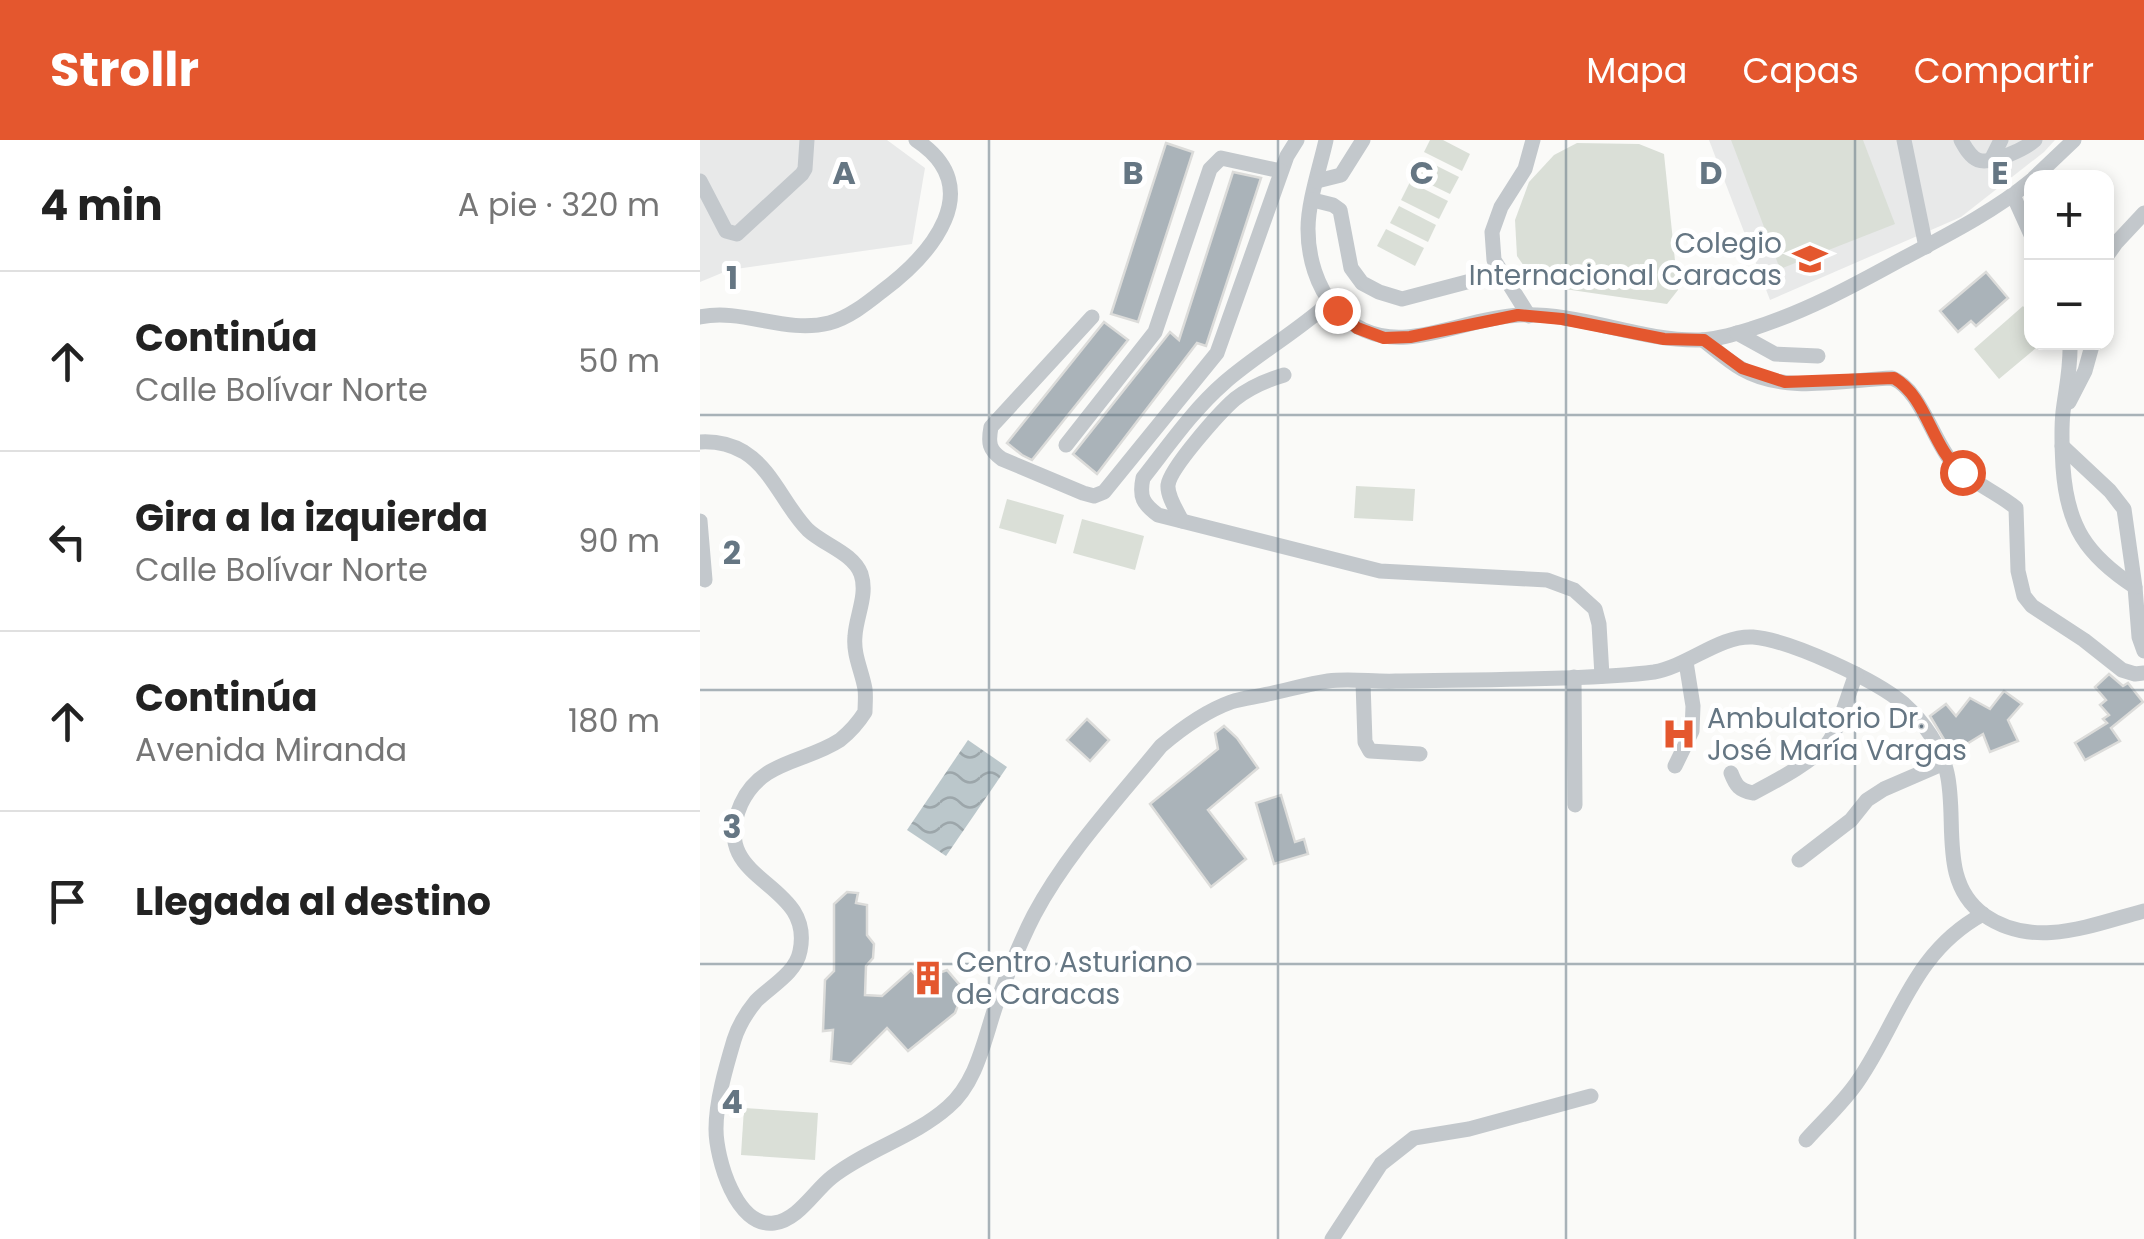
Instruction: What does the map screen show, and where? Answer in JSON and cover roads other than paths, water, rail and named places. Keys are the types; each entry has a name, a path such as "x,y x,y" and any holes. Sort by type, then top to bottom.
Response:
{"street":[{"path":"700,182 726,231 736,234 802,174 808,140"},
{"path":"700,317 734,315 806,328 839,320 894,282 927,252 941,232 950,202 940,162 916,140"},
{"path":"1092,317 991,428 988,441 992,452 1002,459 1094,496 1104,492 1217,353 1287,156 1297,140"},
{"path":"1326,140 1308,227 1312,270 1330,302 1357,328 1384,338 1410,337 1518,315 1562,319 1664,339 1704,340 1736,334 1820,304 2013,196 2024,186"},
{"path":"1316,181 1341,174 1363,140"},
{"path":"1528,316 1494,260 1492,232 1501,207 1525,169 1533,140"},
{"path":"1904,140 1926,246"},
{"path":"1961,140 1973,158 1981,161 1992,160 2035,140"},
{"path":"1992,160 2001,140"},
{"path":"2042,170 2074,140"},
{"path":"1066,445 1154,332 1216,161 1220,158 1282,171"},
{"path":"2013,196 2024,220"},
{"path":"1313,200 1340,210 1351,268 1362,283 1378,292 1402,299 1501,273"},
{"path":"2114,246 2144,213"},
{"path":"1330,302 1197,409 1143,478 1140,490 1146,506 1158,515 1380,571 1547,580 1574,590 1595,608 1602,676"},
{"path":"1736,334 1775,354 1818,356"},
{"path":"1704,340 1742,368 1777,381 1898,380 1912,396 1952,463 2015,507 2019,584 2026,600 2122,670 2144,674"},
{"path":"2070,350 2062,446 2066,494 2077,528 2104,566 2140,581"},
{"path":"2063,414 2085,372 2090,350"},
{"path":"1182,521 1167,490 1186,454 1236,398 1265,380 1284,376"},
{"path":"700,442 723,442 756,461 804,525 861,572 862,583 854,638 865,688 865,712 843,738 758,779 742,802 733,830 739,857 786,899 801,936 796,964 753,1005 735,1036 716,1118 718,1148 734,1196 750,1218 761,1222 772,1224 786,1219 849,1164 907,1134 952,1104 975,1067 1008,972 1036,912 1068,863 1161,746 1177,732 1230,702 1331,681 1655,672 1737,638 1754,637 1799,650 1856,674 1884,689 1922,720 1944,763 1950,791 1953,864 1964,892 1982,914 2016,931 2040,934 2066,932 2144,911"},
{"path":"2062,446 2124,509 2140,581 2140,638 2144,651"},
{"path":"700,521 702,579 723,587"},
{"path":"1675,766 1692,731 1693,706 1686,662"},
{"path":"1731,773 1736,786 1753,794 1809,758 1830,740 1856,674"},
{"path":"1574,677 1575,805"},
{"path":"1363,682 1365,742 1370,751 1420,754"},
{"path":"1799,860 1850,820 1866,800 1944,763"},
{"path":"1806,1140 1858,1083 1912,981 1958,927 1982,914"},
{"path":"1332,1239 1380,1164 1414,1138 1469,1129 1591,1096"}],"water":[{"path":"968,740 1007,767 946,856 907,830"}],"place":[{"name":"Colegio Internacional Caracas","path":"1810,259"},
{"name":"Ambulatorio Dr. José María Vargas","path":"1679,734"},
{"name":"Centro Asturiano de Caracas","path":"928,978"}]}
